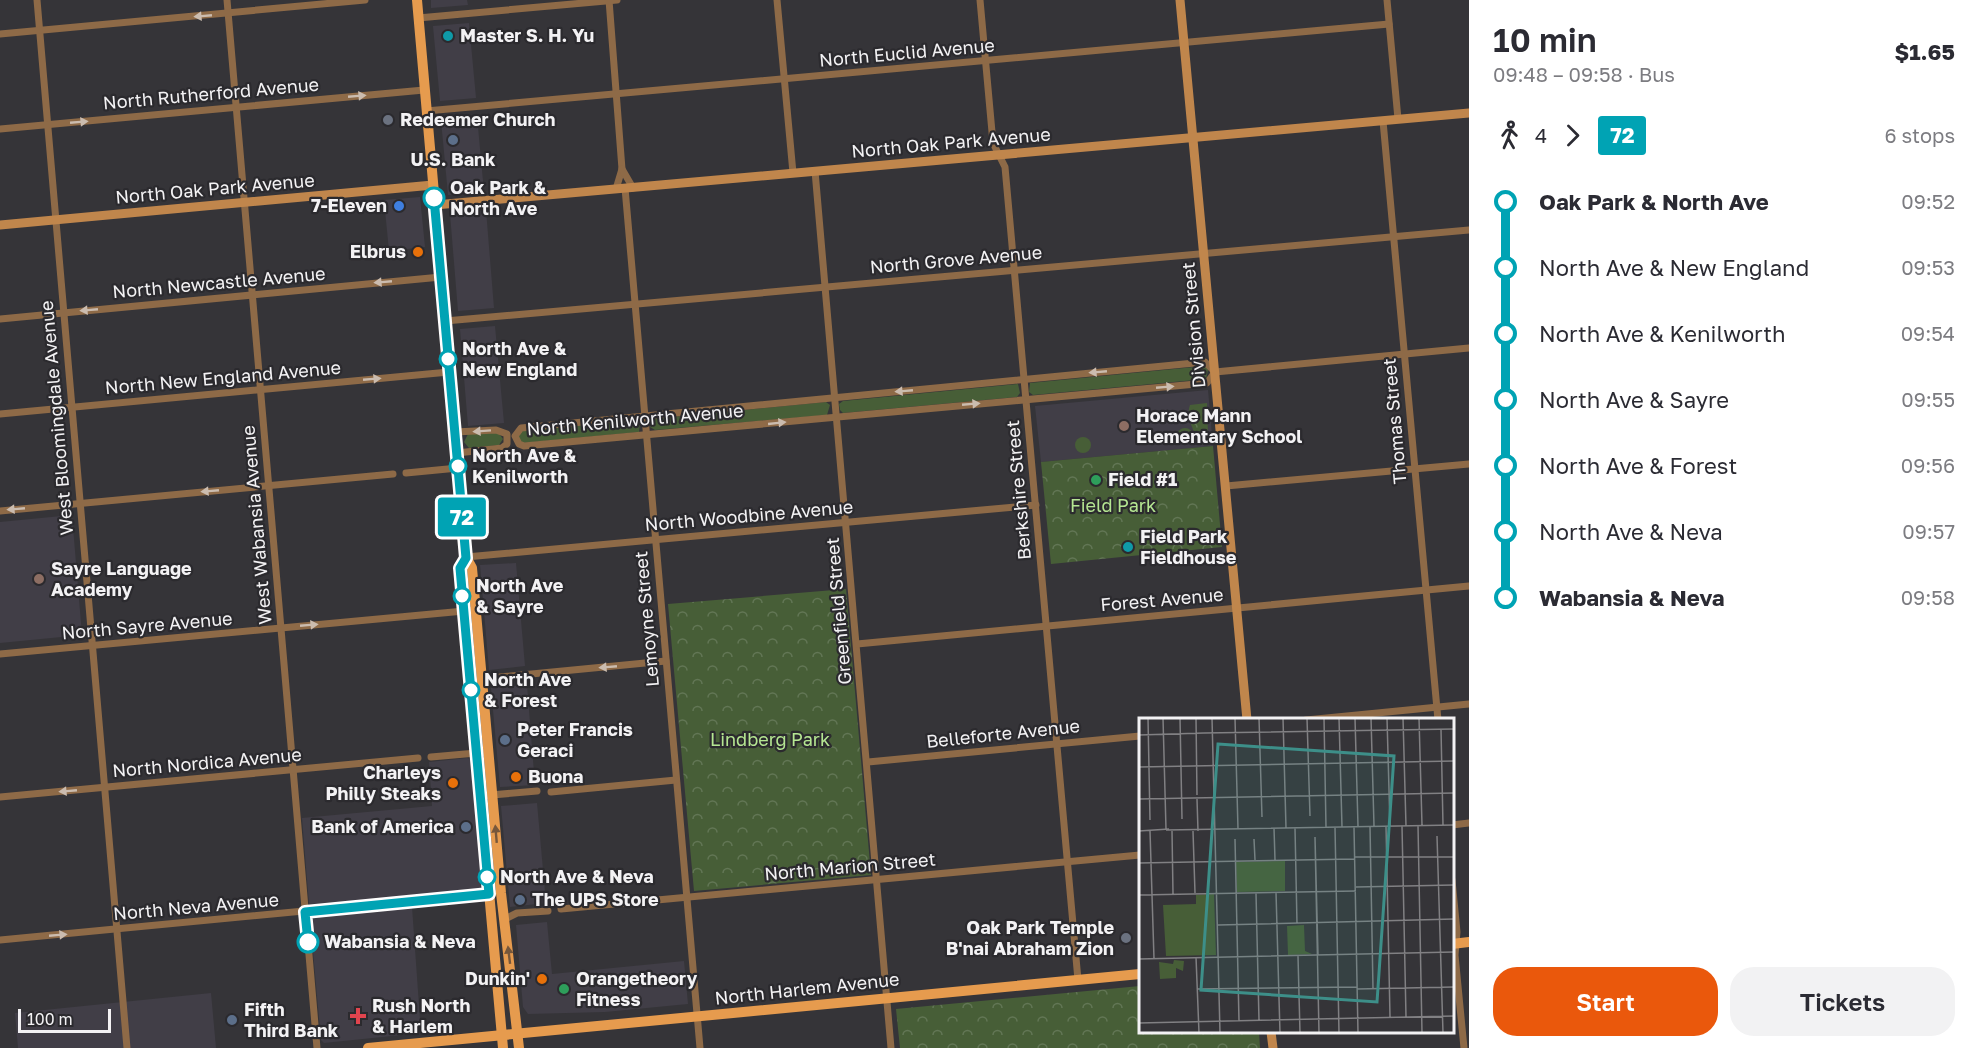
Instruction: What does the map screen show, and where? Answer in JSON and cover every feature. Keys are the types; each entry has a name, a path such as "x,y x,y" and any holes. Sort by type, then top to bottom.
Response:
{"main road":[{"path":"417,0 466,558 472,568 501,893 519,1048"},
{"path":"466,558 460,568 502,1048"},
{"path":"1454,943 1469,942"},
{"name":"North Harlem Avenue","path":"368,1048 1139,974"}],"street":[{"name":"West Bloomingdale Avenue","path":"37,0 127,1048"},
{"name":"West Wabansia Avenue","path":"227,0 317,1048"},
{"path":"0,34 365,0"},
{"path":"609,0 624,188"},
{"path":"418,18 617,0"},
{"path":"777,0 792,173"},
{"name":"Berkshire Street","path":"980,0 993,143 1005,167 1078,980"},
{"name":"Division Street","path":"1180,0 1247,718"},
{"path":"1387,0 1398,119"},
{"name":"North Euclid Avenue","path":"426,111 1389,24"},
{"name":"North Rutherford Avenue","path":"0,129 424,90"},
{"name":"North Oak Park Avenue","path":"435,205 1469,113"},
{"name":"Thomas Street","path":"1383,121 1438,718"},
{"path":"622,169 624,188"},
{"name":"Greenfield Street","path":"815,171 891,1048"},
{"name":"North Oak Park Avenue","path":"0,225 433,185"},
{"name":"Lemoyne Street","path":"624,188 700,1048"},
{"name":"North Grove Avenue","path":"445,321 1469,230"},
{"name":"North Newcastle Avenue","path":"0,319 441,277"},
{"name":"North Kenilworth Avenue","path":"1215,372 1205,362 521,428 515,436 516,441 524,446 646,435 1207,383 1215,372 1469,348"},
{"name":"North New England Avenue","path":"0,414 449,372"},
{"name":"North Kenilworth Avenue","path":"455,432 496,430 507,434 507,444 502,448 457,453"},
{"path":"1226,486 1469,464"},
{"path":"406,473 458,468"},
{"path":"0,511 393,474"},
{"name":"North Woodbine Avenue","path":"466,558 1036,505"},
{"name":"Forest Avenue","path":"857,644 1469,586"},
{"name":"North Sayre Avenue","path":"0,654 476,610"},
{"path":"470,680 666,662"},
{"path":"1326,718 1469,704"},
{"name":"Belleforte Avenue","path":"868,762 1139,736"},
{"path":"431,757 489,752"},
{"name":"North Nordica Avenue","path":"0,797 418,758"},
{"path":"551,792 676,780"},
{"path":"480,796 537,791"},
{"path":"1454,825 1469,823"},
{"name":"North Marion Street","path":"561,909 1139,855"},
{"name":"North Neva Avenue","path":"0,940 501,893"},
{"path":"504,914 548,911"},
{"path":"1454,943 1464,1048"},
{"path":"1271,1033 1273,1048"}],"shaded area":[{"path":"431,0 467,0 468,5 431,8"},
{"path":"469,23 476,98 440,101 433,26"},
{"path":"477,116 484,192 448,195 441,120"},
{"path":"420,197 425,247 389,251 384,200"},
{"path":"486,210 494,308 458,311 450,214"},
{"path":"495,326 504,423 468,426 460,329"},
{"name":"Horace Mann Elementary School","path":"1208,390 1213,446 1041,462 1035,406"},
{"name":"Sayre Language Academy","path":"72,515 82,635 0,643 0,522"},
{"path":"516,563 525,666 489,670 480,565"},
{"path":"527,685 535,785 500,787 491,688"},
{"path":"467,758 473,760 483,886 480,891 309,904 302,818 432,806 429,762"},
{"path":"537,803 546,903 510,907 501,806"},
{"path":"412,907 421,1033 324,1043 321,1040 310,918 312,915"},
{"path":"547,922 552,974 684,961 688,1004 605,1012 528,1014 523,1007 516,925"},
{"path":"211,993 216,1048 18,1048 15,1013"}],"green space":[{"path":"1205,366 1208,370 1206,379 1033,395 1029,392 1030,383"},
{"path":"1018,384 1020,393 1017,397 843,413 839,404 843,401"},
{"path":"826,402 830,405 827,415 655,430 650,427 652,419"},
{"path":"1207,403 1208,435 1205,445 1195,442 1189,410 1190,405"},
{"path":"635,420 640,423 639,432 523,443 518,438 522,430"},
{"path":"1185,428 1191,430 1193,436 1191,442 1185,444 1179,442 1177,436 1179,430"},
{"path":"498,432 503,439 499,445 469,448 464,442 468,434"},
{"path":"1080,437 1086,437 1091,445 1089,451 1080,453 1075,448 1075,442"},
{"name":"Field Park","path":"1213,446 1222,547 1051,564 1041,462"},
{"name":"Lindberg Park","path":"846,589 871,875 694,891 668,604"},
{"path":"1139,986 1139,1033 1259,1033 1260,1048 900,1048 896,1009"}],"bus line":[{"name":"72","path":"308,942 305,912 489,894 460,568 466,558 434,198"}],"place":[{"name":"Master S. H. Yu","path":"448,36"},
{"name":"Redeemer Church","path":"388,120"},
{"name":"U.S. Bank","path":"453,140"},
{"name":"Oak Park & North Ave","path":"434,198"},
{"name":"7-Eleven","path":"399,206"},
{"name":"Elbrus","path":"418,252"},
{"name":"North Ave & New England","path":"448,359"},
{"name":"Horace Mann Elementary School","path":"1124,426"},
{"name":"North Ave & Kenilworth","path":"458,466"},
{"name":"Field #1","path":"1096,480"},
{"name":"Field Park Fieldhouse","path":"1128,547"},
{"name":"Sayre Language Academy","path":"39,579"},
{"name":"North Ave & Sayre","path":"462,596"},
{"name":"North Ave & Forest","path":"471,690"},
{"name":"Peter Francis Geraci","path":"505,740"},
{"name":"Buona","path":"516,777"},
{"name":"Charleys Philly Steaks","path":"453,783"},
{"name":"Bank of America","path":"466,827"},
{"name":"North Ave & Neva","path":"487,877"},
{"name":"The UPS Store","path":"520,900"},
{"name":"Oak Park Temple B'nai Abraham Zion","path":"1126,938"},
{"name":"Wabansia & Neva","path":"308,942"},
{"name":"Dunkin'","path":"542,979"},
{"name":"Orangetheory Fitness","path":"564,989"},
{"name":"Rush North & Harlem","path":"358,1016"},
{"name":"Fifth Third Bank","path":"232,1020"}]}
